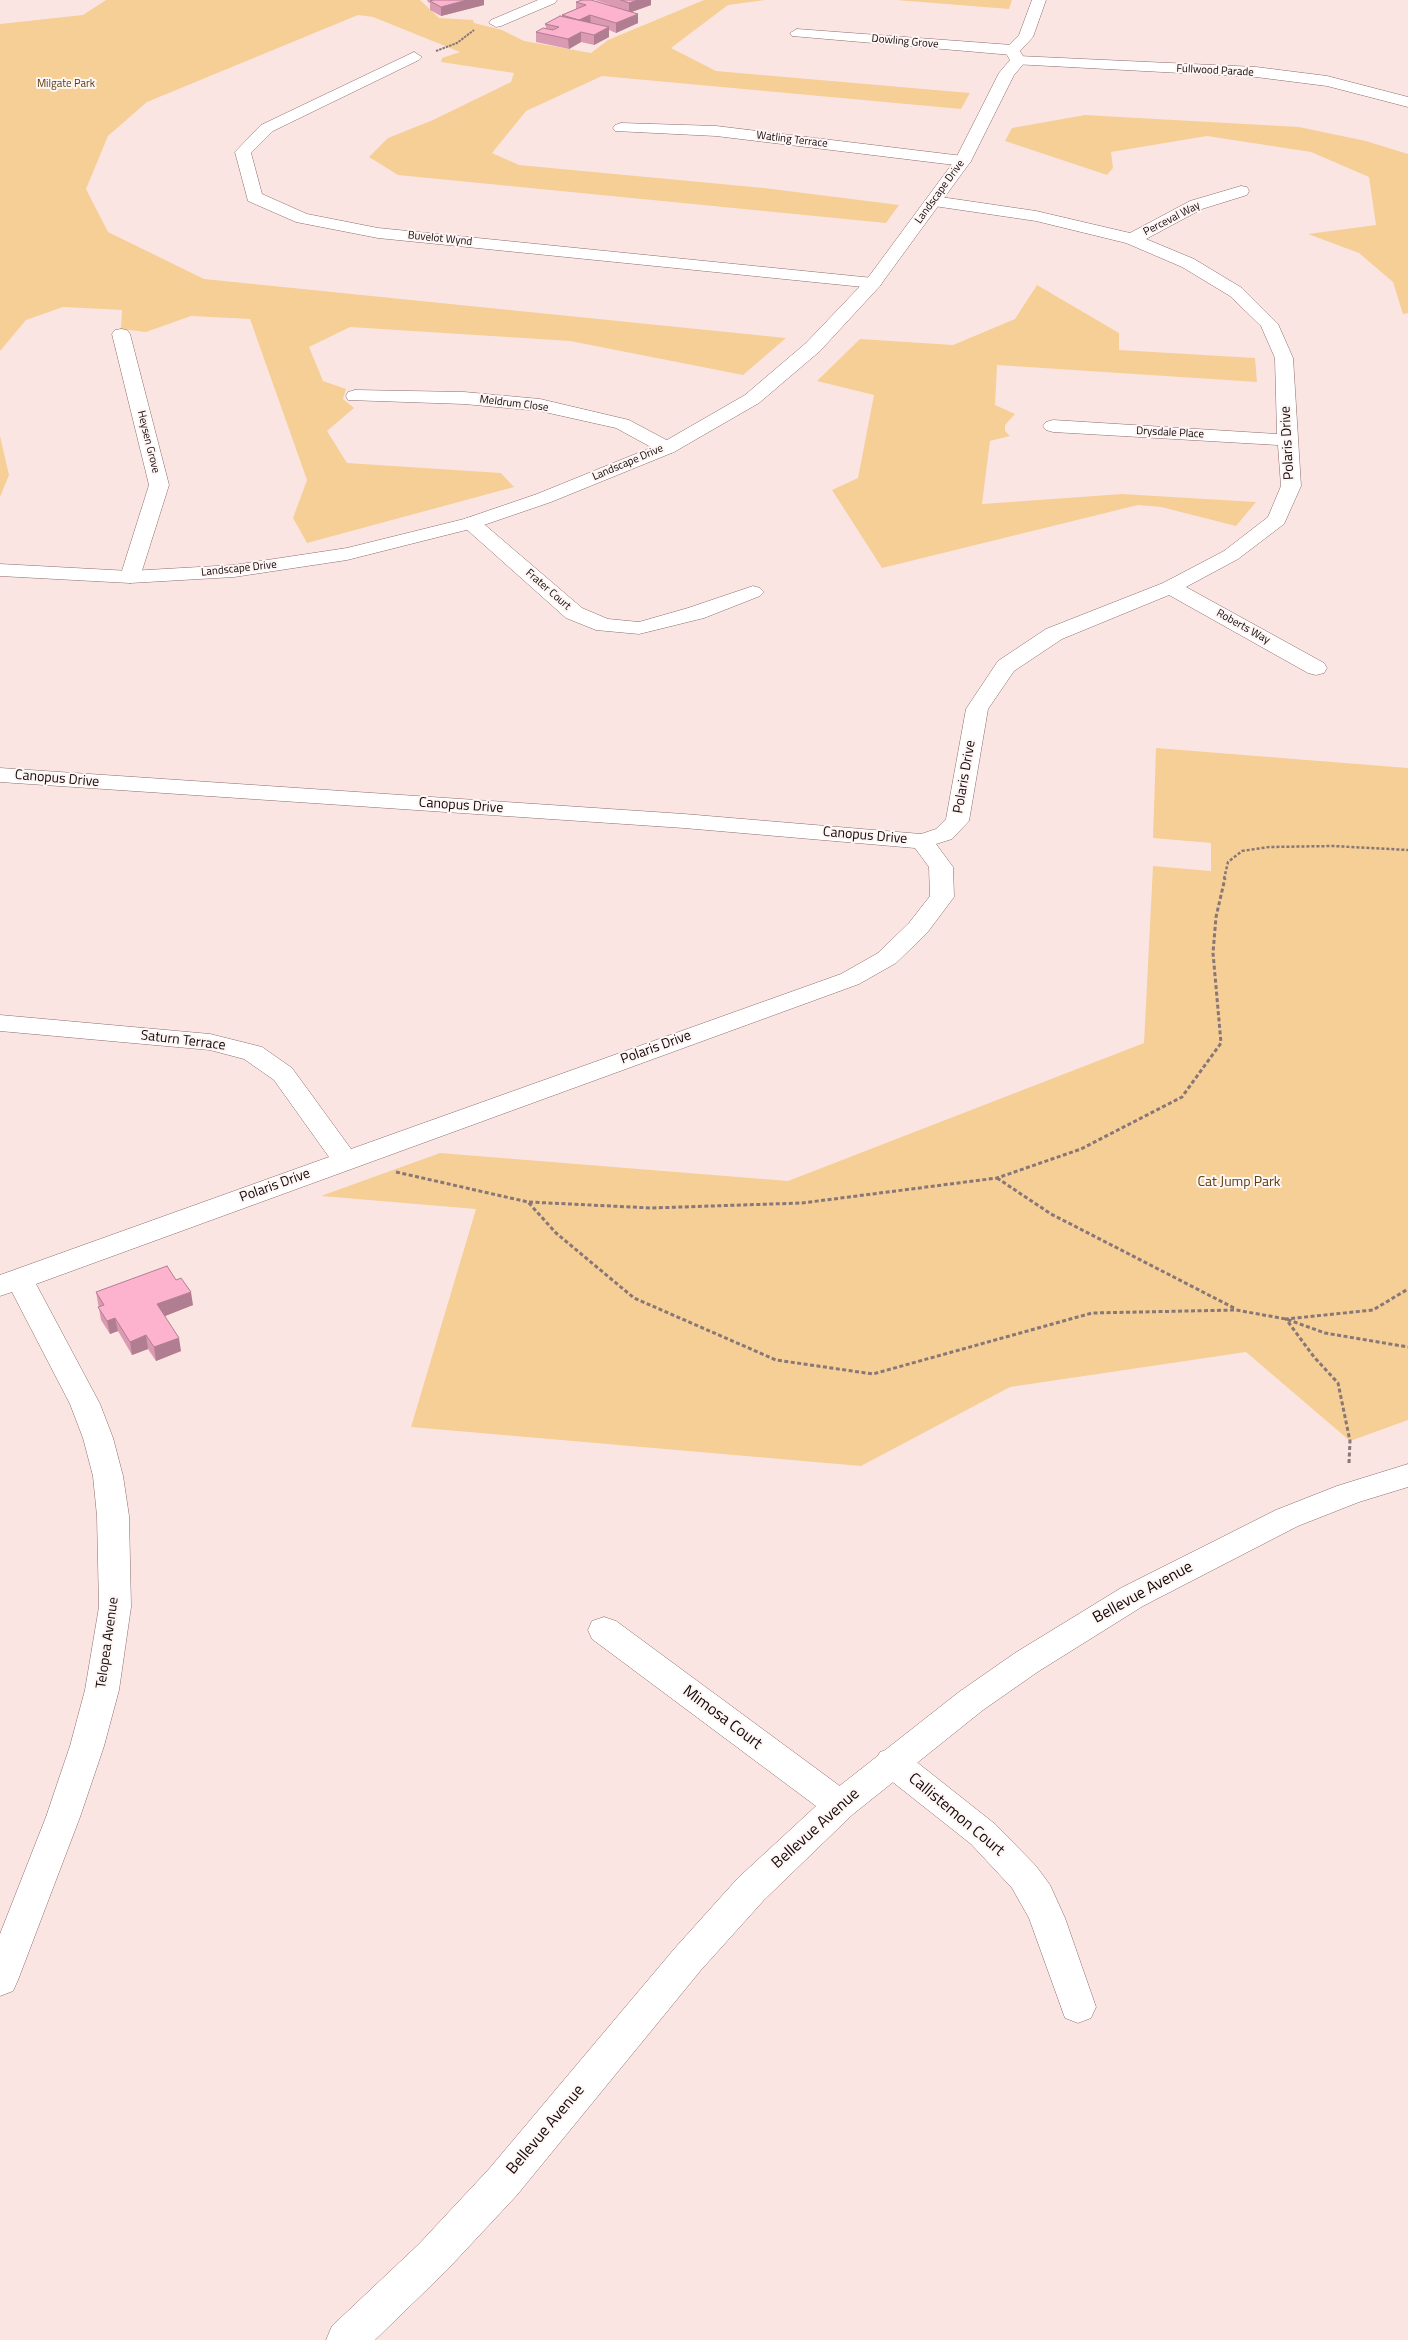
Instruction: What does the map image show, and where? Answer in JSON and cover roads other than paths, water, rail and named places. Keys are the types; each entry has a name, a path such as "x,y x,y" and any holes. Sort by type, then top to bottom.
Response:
{"street":[{"path":"496,23 550,0"},
{"name":"Landscape Drive","path":"0,570 130,577 234,571 347,554 471,524 544,498 666,448 752,399 813,347 873,283 963,161 1026,37 1039,0"},
{"name":"Dowling Grove","path":"797,33 1015,56"},
{"name":"Fullwood Parade","path":"1015,56 1256,72 1327,81 1388,95 1408,102"},
{"name":"Buvelot Wynd","path":"414,57 267,128 243,152 254,197 302,218 378,233 873,283"},
{"name":"Watling Terrace","path":"621,128 716,131 963,161"},
{"name":"Perceval Way","path":"1132,239 1196,205 1241,191"},
{"name":"Polaris Drive","path":"9,1282 857,974 887,958 918,928 942,897 941,867 922,841 944,834 957,821 977,710 1006,666 1054,634 1170,587 1231,556 1277,520 1291,486 1284,358 1270,324 1236,292 1188,263 1132,239 1101,230 1036,216 934,201"},
{"name":"Heysen Grove","path":"121,334 159,485 130,577"},
{"name":"Meldrum Close","path":"355,396 464,398 540,406 622,424 666,448"},
{"name":"Drysdale Place","path":"1053,426 1287,440"},
{"name":"Frater Court","path":"471,524 574,613 604,625 639,628 696,613 753,592"},
{"name":"Roberts Way","path":"1170,587 1316,668"},
{"name":"Canopus Drive","path":"0,775 684,821 922,841"},
{"name":"Saturn Terrace","path":"0,1023 210,1042 253,1053 284,1074 345,1160"},
{"name":"Telopea Avenue","path":"0,1980 64,1817 87,1746 104,1682 115,1607 113,1516 108,1476 98,1438 81,1395 9,1282"},
{"name":"Bellevue Avenue","path":"346,2340 433,2257 503,2182 688,1959 751,1889 840,1805 892,1762 971,1701 1027,1662 1132,1597 1287,1518 1348,1494 1408,1475"},
{"name":"Mimosa Court","path":"604,1630 840,1805"},
{"name":"Callistemon Court","path":"892,1762 983,1834 1024,1876 1037,1896 1047,1918 1078,2007"}],"park label":[{"name":"Milgate Park","path":"66,84"},
{"name":"Cat Jump Park","path":"1239,1183"}]}
